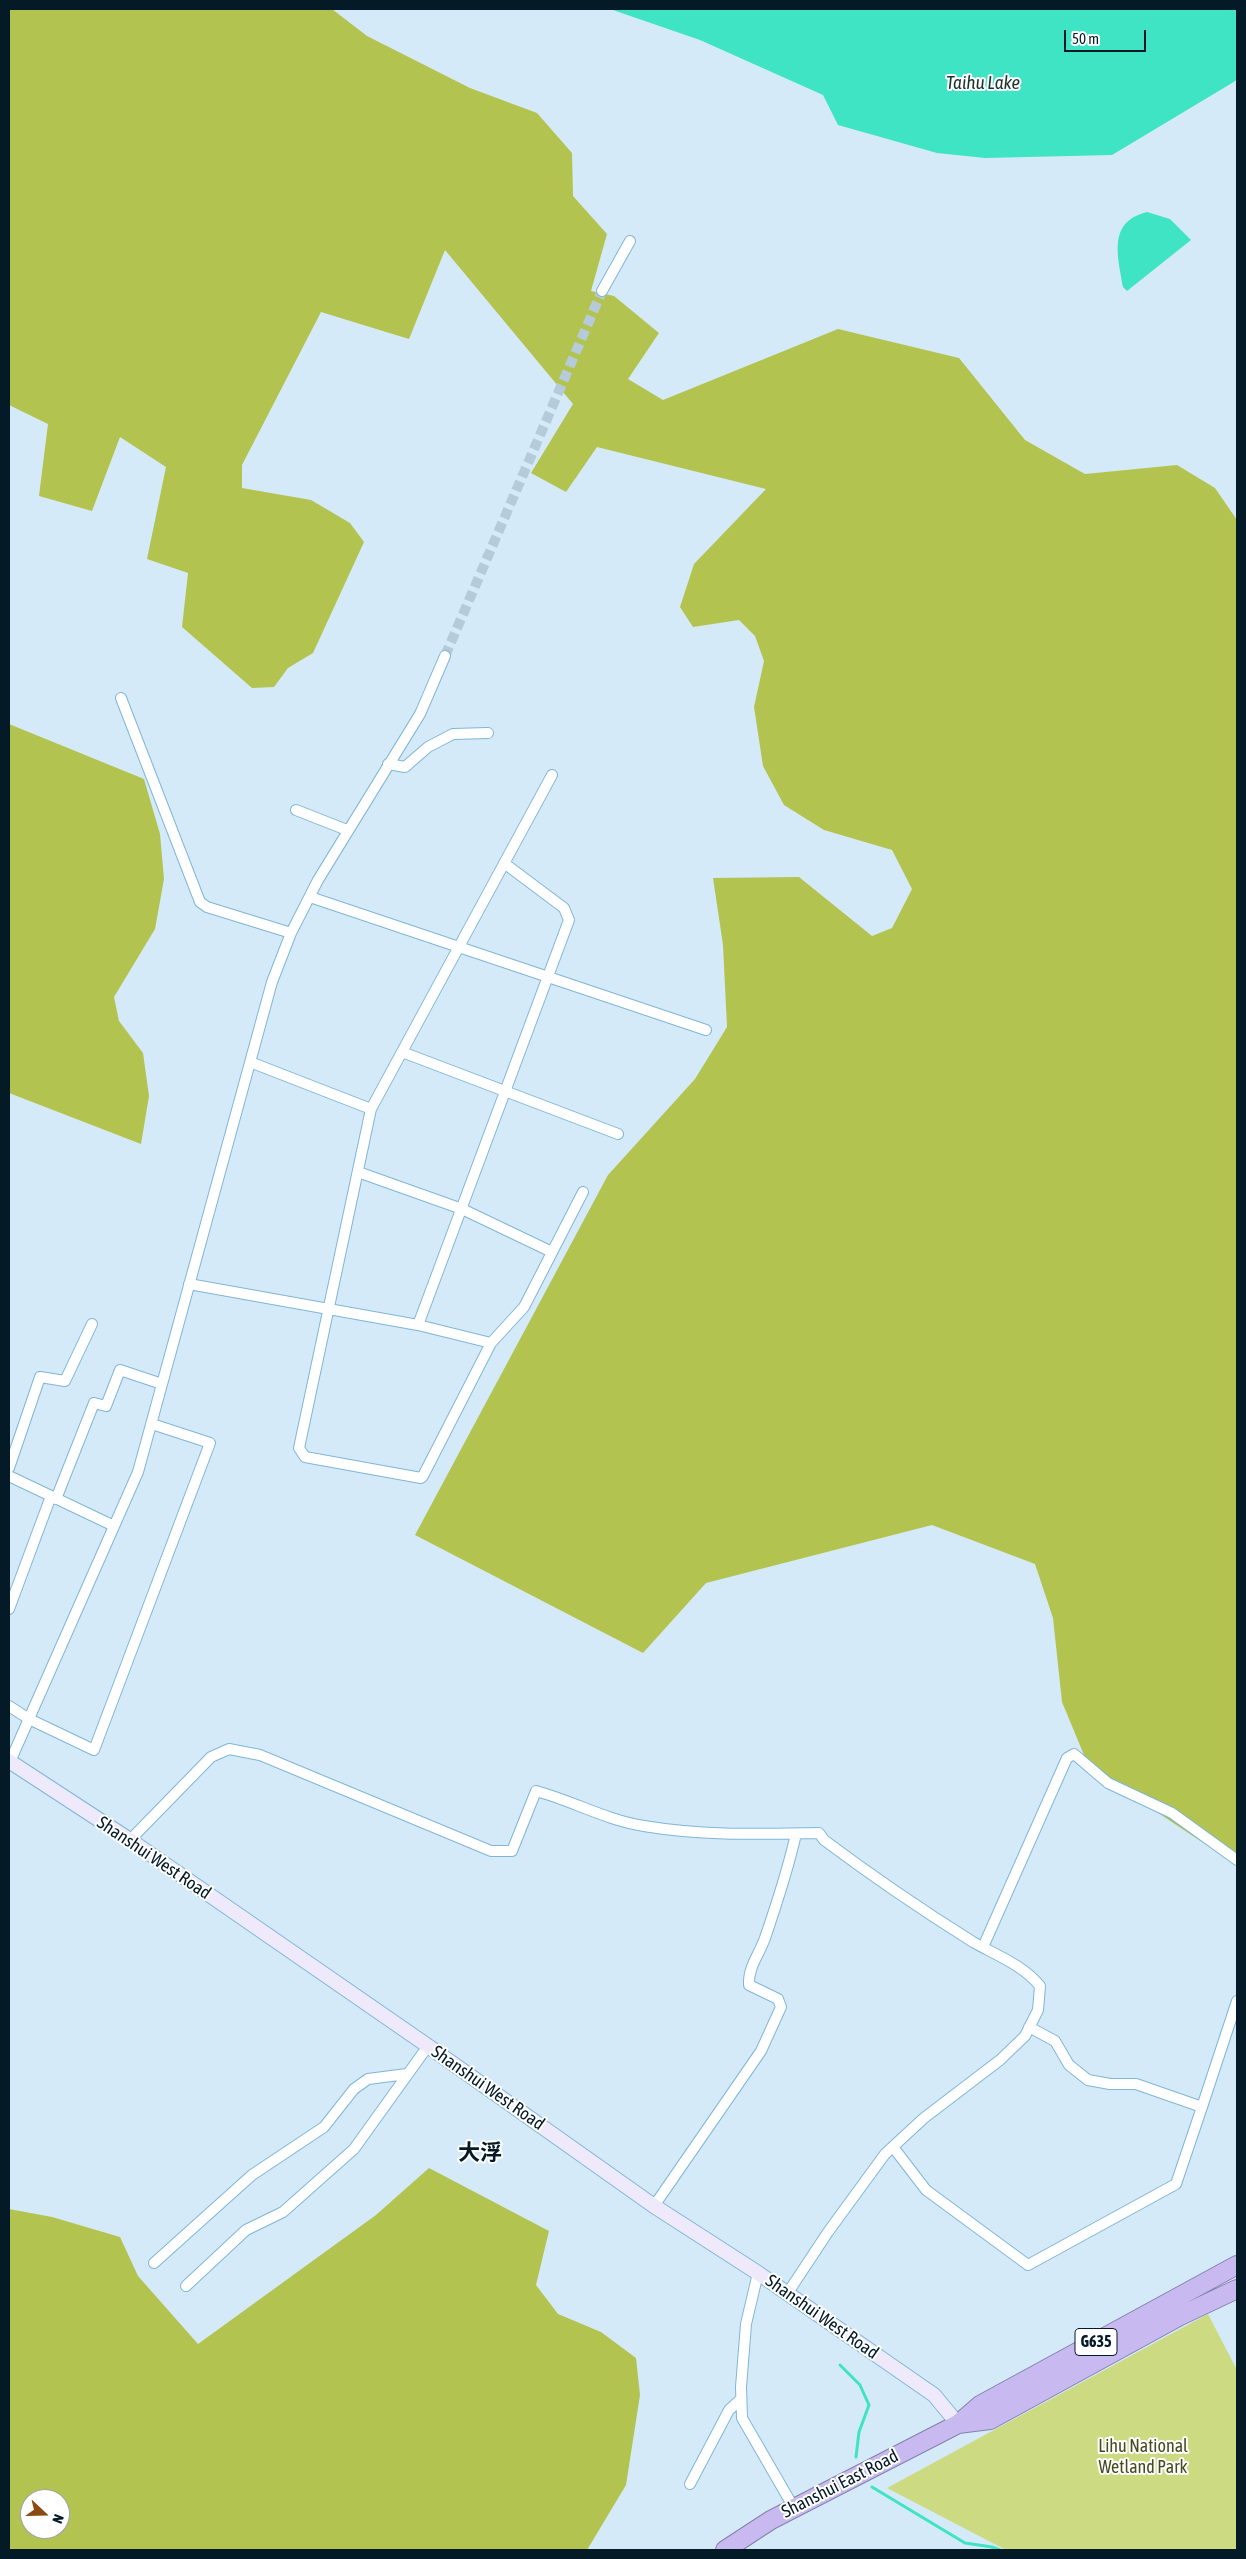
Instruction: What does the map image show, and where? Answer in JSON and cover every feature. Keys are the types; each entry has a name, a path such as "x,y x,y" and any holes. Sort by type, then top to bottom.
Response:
{"highway":[{"name":"Shanshui East Road","path":"725,2550 771,2520 958,2424 980,2405 1237,2265"},
{"name":"Shanshui East Road","path":"958,2424 990,2420 1180,2316 1237,2289"}],"street":[{"path":"602,291 630,241"},
{"path":"9,1762 138,1472 272,982 291,934 310,897 347,830 420,714 445,656"},
{"path":"121,698 200,902 207,907 291,934"},
{"path":"388,764 405,767 428,747 453,734 488,733"},
{"path":"552,775 371,1109 299,1448 305,1457 421,1478 491,1343 524,1307 583,1192"},
{"path":"296,810 347,830"},
{"path":"418,1325 569,920 564,908 504,863"},
{"path":"310,897 706,1030"},
{"path":"402,1052 618,1134"},
{"path":"250,1062 371,1109"},
{"path":"358,1172 462,1209 552,1252"},
{"path":"189,1284 418,1325 491,1343"},
{"path":"9,1468 40,1377 64,1381 92,1324"},
{"path":"9,1609 53,1497 94,1403 106,1406 120,1370 162,1384"},
{"path":"9,1706 29,1719 94,1750 210,1443 152,1424"},
{"path":"9,1476 114,1526"},
{"path":"130,1840 211,1757 229,1749 260,1756 491,1851 512,1851 536,1791 558,1797 601,1815 643,1826 717,1835 819,1833 824,1840 869,1874 983,1947 1031,1974 1040,1986 1038,2010 1025,2036 1000,2060 924,2118 885,2154 828,2232 787,2294"},
{"path":"983,1947 1067,1758 1074,1754 1108,1783 1172,1813 1237,1860"},
{"name":"Shanshui West Road","path":"9,1762 130,1840 428,2046 654,2206 758,2273 934,2395 958,2424"},
{"path":"654,2206 761,2051 781,2006 778,1999 749,1985 748,1972 762,1946 787,1875 796,1834"},
{"path":"893,2147 926,2190 1028,2265 1176,2184 1237,2001"},
{"path":"1030,2027 1055,2041 1069,2065 1088,2080 1110,2084 1136,2084 1202,2107"},
{"path":"186,2286 246,2230 283,2212 354,2149 428,2046"},
{"path":"154,2263 252,2175 324,2127 354,2088 368,2079 407,2074"},
{"path":"758,2273 746,2324 741,2399 742,2418 794,2508"},
{"path":"690,2484 729,2410 741,2399"}],"green space":[{"name":"Lihu National Wetland Park","path":"1208,2314 1237,2370 1237,2550 1006,2550 887,2488"}],"shaded area":[{"path":"9,9 332,9 367,36 470,88 537,113 572,153 573,196 607,234 591,291 614,296 659,333 628,379 663,400 838,329 959,358 1025,440 1085,474 1177,465 1215,488 1237,520 1237,1860 1229,1860 1089,1767 1062,1702 1053,1618 1035,1564 932,1525 706,1583 643,1653 415,1535 608,1175 695,1079 727,1027 723,945 713,878 799,877 872,936 892,928 912,889 892,850 824,830 784,805 763,766 754,707 764,661 755,636 739,620 693,627 680,607 694,564 766,489 597,447 566,492 531,473 573,404 445,250 409,339 321,312 242,465 242,488 311,500 350,523 364,542 313,653 288,668 274,687 252,688 182,627 188,573 147,559 166,467 120,437 92,511 39,496 48,424 9,405"},
{"path":"9,724 144,779 160,834 164,879 155,929 114,997 119,1021 143,1053 149,1096 141,1144 9,1093"},
{"path":"429,2168 549,2231 536,2285 558,2314 601,2332 636,2358 640,2395 626,2485 587,2550 9,2550 9,2209 52,2217 120,2237 138,2276 198,2344 376,2215"}],"water":[{"name":"Taihu Lake","path":"610,9 1237,9 1237,80 1112,155 985,158 937,153 838,125 823,95 700,40"},
{"path":"1147,212 1170,219 1191,240 1127,291 1123,287 1118,242 1126,224 1134,217"}],"waterway":[{"path":"840,2365 860,2385 869,2405 859,2432 856,2457"},
{"path":"872,2487 965,2543 1000,2550"}],"tunnel":[{"path":"445,656 602,291"}],"district":[{"name":"大浮","path":"480,2153"}]}
